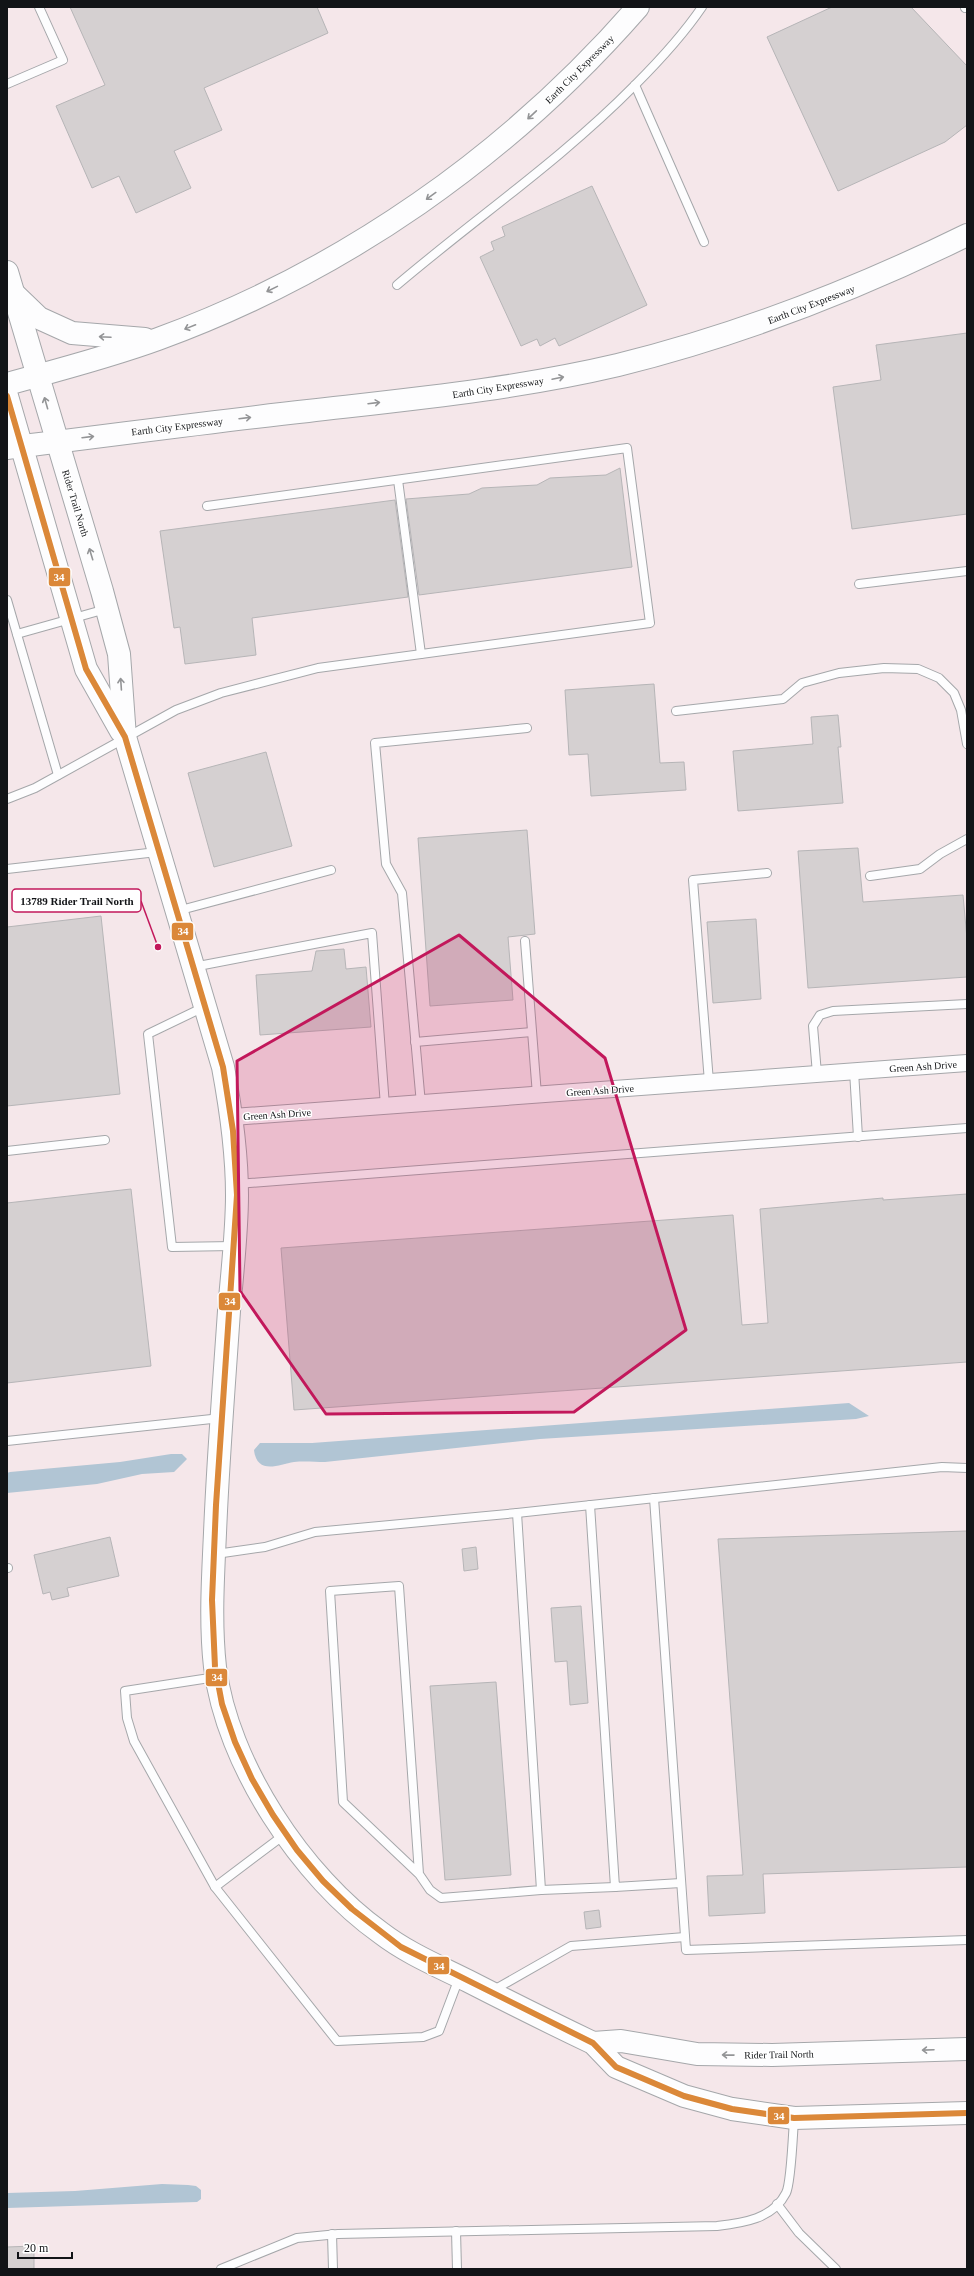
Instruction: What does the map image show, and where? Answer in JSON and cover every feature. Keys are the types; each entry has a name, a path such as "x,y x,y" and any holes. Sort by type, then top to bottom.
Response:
{"main road":[{"name":"Earth City Expressway","path":"7,384 158,339 223,313 307,272 364,240 419,204 472,166 523,124 571,79 638,7"},
{"name":"Earth City Expressway","path":"14,447 57,440 488,390 554,379 618,365 681,348 806,307 867,282 967,235"},
{"name":"Rider Trail North","path":"7,272 107,608 119,654 125,737 223,1067 233,1118 236,1184 234,1246 212,1591 217,1677 225,1711 239,1752 284,1835 346,1904 380,1933 415,1955 593,2043 616,2067 684,2096 732,2109 794,2118 967,2113"},
{"path":"14,294 39,318 72,333 106,337 158,339"},
{"name":"Rider Trail North","path":"7,396 14,447 72,618 86,669 125,737"},
{"name":"Rider Trail North","path":"593,2043 621,2041 697,2054 772,2055 967,2049"}],"street":[{"name":"Green Ash Drive","path":"233,1118 967,1063"}],"lane":[{"path":"9,83 62,60 39,7"},
{"path":"397,285 543,170 654,66 702,7"},
{"path":"635,85 704,242"},
{"path":"7,799 35,788 176,710 242,687 318,668 650,622 627,448 207,506"},
{"path":"398,480 421,654"},
{"path":"859,584 967,571"},
{"path":"7,600 58,775"},
{"path":"17,634 107,608"},
{"path":"676,711 783,699 802,683 839,673 884,668 918,669 939,678 954,693 961,710 967,744"},
{"path":"421,1104 402,893 386,864 375,743 528,728"},
{"path":"870,876 920,869 940,854 967,839"},
{"path":"7,869 158,852"},
{"path":"176,911 331,870"},
{"path":"709,1082 693,880 767,873"},
{"path":"193,967 372,933 385,1106"},
{"path":"525,941 537,1095"},
{"path":"817,1074 813,1026 820,1015 833,1011 967,1004"},
{"path":"205,1007 148,1034 172,1247 234,1246"},
{"path":"416,1042 532,1032"},
{"path":"854,1071 858,1137"},
{"path":"236,1184 967,1128"},
{"path":"7,1152 104,1140"},
{"path":"7,1441 222,1417"},
{"path":"214,1554 265,1547 315,1532 518,1513 942,1467 967,1468"},
{"path":"654,1498 686,1950 967,1940"},
{"path":"590,1505 615,1887"},
{"path":"518,1513 541,1890"},
{"path":"419,1874 399,1586 330,1591 343,1802 419,1874 430,1890 441,1898 541,1890 681,1883"},
{"path":"217,1677 125,1691 127,1718 134,1741 215,1887 336,2041 423,2037 439,2031 460,1977"},
{"path":"215,1887 284,1835"},
{"path":"490,1992 571,1946 685,1937"},
{"path":"221,2269 297,2238 332,2234 724,2225 744,2223 770,2212 786,2192 794,2118"},
{"path":"777,2204 799,2233 836,2269"},
{"path":"456,2231 457,2269"},
{"path":"332,2234 333,2269"}],"highlighted area":[{"path":"459,935 605,1058 686,1330 574,1412 326,1414 240,1291 237,1061"}],"shaded area":[{"path":"7,7 967,7 967,2269 7,2269"}],"water":[{"path":"849,1403 869,1416 856,1419 540,1439 325,1462 294,1462 275,1466 264,1466 259,1463 254,1450 260,1443 312,1443"},
{"path":"171,1454 182,1454 187,1459 174,1472 142,1474 97,1484 7,1493 7,1473 10,1472 120,1462"},
{"path":"162,2184 196,2186 201,2190 201,2199 197,2202 7,2208 7,2193 75,2191"}],"building":[{"path":"70,7 317,7 328,33 204,88 222,130 174,151 191,188 136,213 119,176 92,188 56,106 105,85"},
{"path":"832,7 911,7 967,66 967,125 945,142 838,191 767,37"},
{"path":"592,186 647,305 559,346 555,338 540,346 537,339 521,346 480,257 494,250 491,242 505,236 502,227"},
{"path":"967,333 967,514 852,529 833,387 881,380 876,345"},
{"path":"620,468 632,567 419,595 406,499 469,494 482,488 537,485 550,478 606,475"},
{"path":"395,500 408,597 252,618 256,655 185,664 180,627 174,628 160,531"},
{"path":"654,684 660,763 684,762 686,790 591,796 588,754 569,755 565,690"},
{"path":"838,715 841,747 838,747 843,803 738,811 733,751 813,744 811,717"},
{"path":"266,752 292,846 214,867 188,773"},
{"path":"527,830 535,934 508,937 513,1000 430,1006 418,838"},
{"path":"858,848 863,902 963,895 967,939 967,977 808,988 798,851"},
{"path":"101,916 120,1094 7,1106 7,927"},
{"path":"756,919 761,999 713,1003 707,922"},
{"path":"344,949 346,969 366,967 371,1027 260,1035 256,975 312,971 316,951"},
{"path":"131,1189 151,1366 7,1383 7,1203"},
{"path":"967,1194 967,1362 294,1410 281,1248 733,1215 742,1325 768,1323 760,1209 883,1198 883,1200"},
{"path":"967,1531 967,1867 763,1874 765,1913 709,1916 707,1876 743,1875 718,1539"},
{"path":"110,1537 119,1576 67,1588 69,1596 52,1600 50,1592 43,1594 34,1555"},
{"path":"476,1547 478,1569 464,1571 462,1549"},
{"path":"581,1606 588,1703 570,1705 567,1661 555,1662 551,1608"},
{"path":"496,1682 511,1875 445,1880 430,1686"},
{"path":"599,1910 601,1927 586,1929 584,1912"},
{"path":"34,2246 34,2269 7,2269 7,2247"}],"transit line":[{"name":"34","path":"7,396 86,669 125,737 223,1067 233,1131 237,1195 216,1505 212,1600 215,1667 222,1704 235,1742 252,1779 273,1815 297,1850 323,1881 352,1909 401,1947 593,2043 616,2067 684,2096 732,2109 794,2118 967,2113"}],"place":[{"name":"13789 Rider Trail North","path":"158,947"}]}
